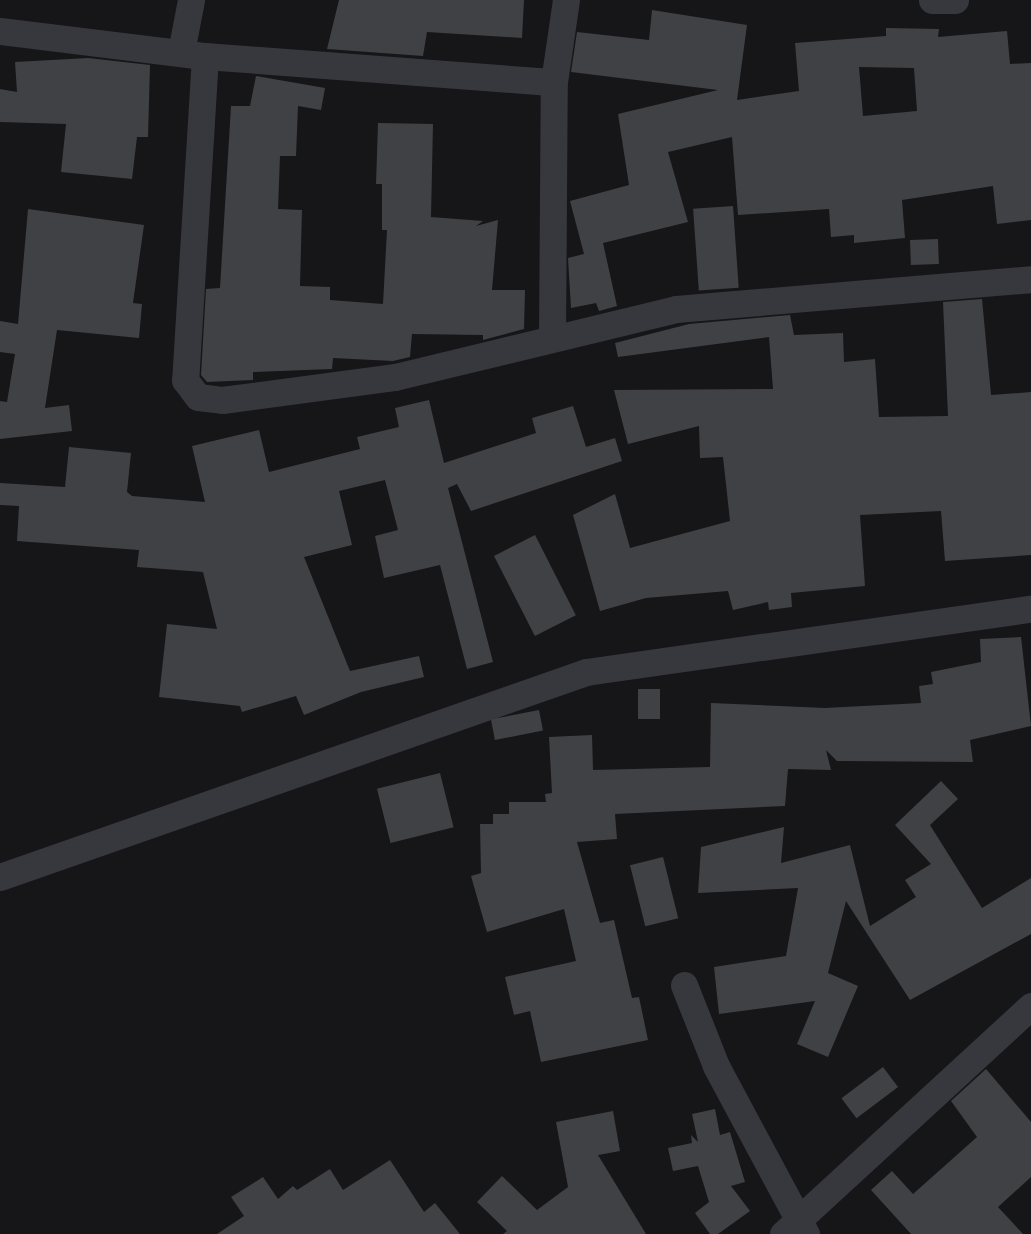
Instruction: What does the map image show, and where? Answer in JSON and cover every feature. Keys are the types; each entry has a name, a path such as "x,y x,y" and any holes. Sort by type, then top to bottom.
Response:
{"street":[{"path":"191,0 193,54 185,380 198,397 222,400 394,377 676,309 1031,279"},
{"path":"552,338 554,82 566,0"},
{"path":"932,0 956,0"},
{"path":"0,31 193,54 554,82"},
{"path":"0,877 586,672 1031,609"},
{"path":"684,985 716,1066 795,1230 1031,1006"}],"building":[{"path":"339,0 524,0 522,38 427,32 423,56 327,49"},
{"path":"652,10 747,25 737,100 799,91 795,43 886,36 886,28 939,29 938,37 1007,31 1010,64 1031,63 1031,220 997,224 993,186 902,200 905,238 854,243 854,235 831,237 829,209 738,215 732,137 668,152 688,222 603,243 617,306 599,311 596,303 571,308 568,258 584,254 570,201 629,185 618,114 718,90 571,72 577,32 649,40","holes":["859,67 914,68 917,111 863,116"]},
{"path":"88,58 150,65 148,137 137,137 132,179 61,172 66,124 0,122 0,89 17,92 15,62"},
{"path":"256,76 325,88 321,110 298,106 296,156 280,156 278,209 302,210 300,286 330,287 330,300 383,304 387,230 382,230 382,184 376,184 378,123 433,124 431,217 483,221 476,226 498,220 492,290 525,290 524,329 483,340 483,335 412,334 410,357 393,361 333,358 332,369 253,372 253,380 207,382 201,375 206,289 220,288 231,106 250,106"},
{"path":"733,206 739,288 699,291 693,209"},
{"path":"28,209 144,225 133,303 142,304 139,338 57,330 45,408 69,405 72,431 0,439 0,401 7,402 15,354 0,352 0,321 18,324"},
{"path":"938,239 939,264 911,265 910,240"},
{"path":"982,299 991,395 1031,392 1031,555 945,561 941,511 860,515 865,586 791,593 792,607 769,610 768,602 733,610 728,591 646,598 600,611 573,515 615,494 630,548 730,521 723,457 700,458 699,426 628,444 614,390 773,389 769,337 618,357 615,343 689,324 790,315 794,335 843,333 844,362 875,359 879,417 948,416 943,302"},
{"path":"429,400 444,463 536,433 532,418 573,406 586,447 615,438 622,461 471,511 457,484 448,488 493,662 467,669 440,565 384,578 375,536 398,530 385,480 339,491 352,545 304,557 350,671 419,656 424,677 361,692 304,715 296,696 242,712 240,706 159,697 167,624 217,629 203,572 137,567 139,550 17,541 19,506 0,505 0,483 65,487 69,447 131,453 127,492 132,496 205,502 192,446 259,430 269,472 360,449 357,437 399,427 395,408"},
{"path":"535,535 576,615 535,636 494,556"},
{"path":"1021,637 1031,726 970,740 973,762 837,761 826,750 831,770 788,769 785,806 615,814 617,839 577,842 600,923 614,920 632,998 639,997 648,1040 541,1062 530,1011 514,1015 505,977 576,961 564,909 487,932 471,876 481,873 480,824 493,824 493,814 509,814 509,802 546,802 545,794 552,793 549,737 592,735 593,770 710,767 711,703 825,708 921,703 919,686 933,684 931,672 981,662 980,639"},
{"path":"638,689 660,689 660,719 638,719"},
{"path":"539,710 543,731 495,740 491,719"},
{"path":"440,773 454,827 390,843 377,789"},
{"path":"941,781 958,799 930,825 982,908 1031,878 1031,934 910,1000 846,901 828,973 858,986 828,1057 797,1044 815,1001 719,1014 714,967 786,956 798,888 698,893 701,847 784,827 781,863 850,845 870,926 916,897 905,880 931,864 895,825"},
{"path":"663,857 678,918 645,926 630,865"},
{"path":"883,1067 898,1087 857,1118 841,1098"},
{"path":"986,1069 1031,1122 1031,1177 998,1207 1023,1234 911,1234 871,1190 892,1171 913,1194 977,1137 951,1101"},
{"path":"715,1109 720,1135 730,1132 745,1182 731,1186 750,1211 718,1234 710,1234 695,1213 709,1202 698,1166 673,1171 668,1148 692,1143 691,1135 698,1142 692,1114"},
{"path":"613,1111 620,1151 598,1155 646,1234 503,1234 507,1231 477,1202 502,1176 537,1210 568,1187 556,1122"},
{"path":"390,1160 424,1212 435,1203 460,1234 217,1234 244,1216 231,1197 263,1177 278,1199 293,1186 297,1190 330,1169 343,1190"}]}
